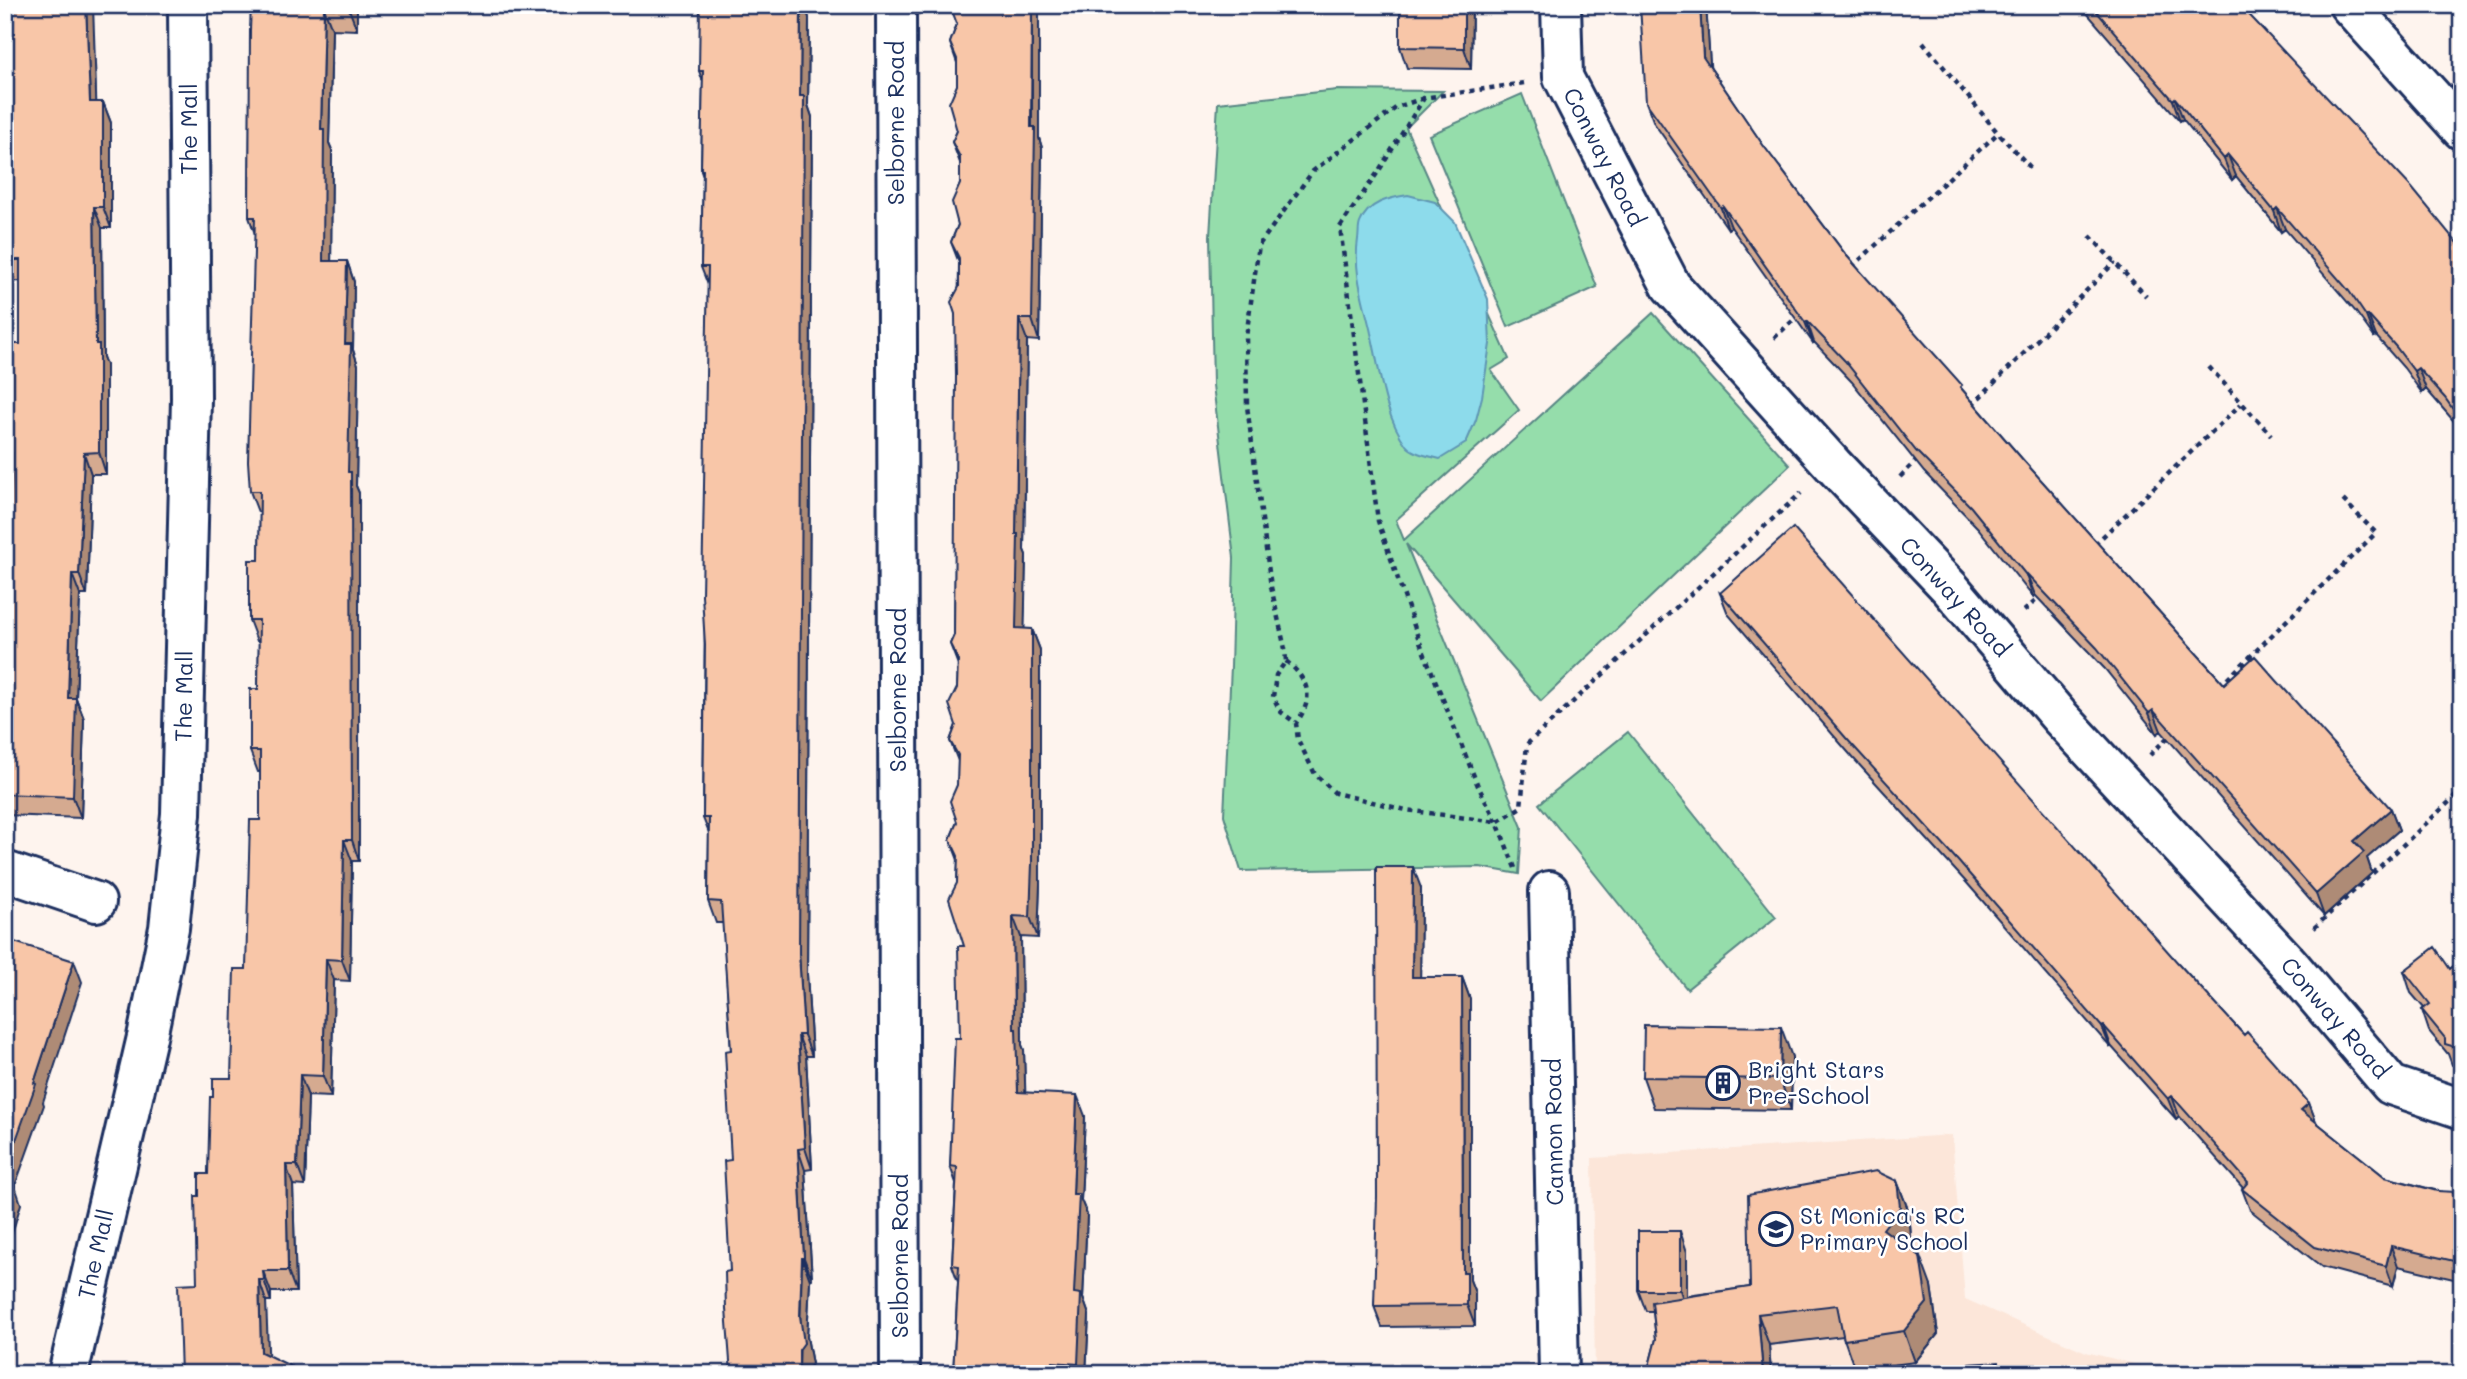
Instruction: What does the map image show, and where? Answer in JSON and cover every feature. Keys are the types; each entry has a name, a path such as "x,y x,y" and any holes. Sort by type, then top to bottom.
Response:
{"street":[{"name":"The Mall","path":"68,1374 150,1024 169,928 181,814 191,398 188,5"},
{"name":"Selborne Road","path":"896,5 900,1374"},
{"name":"Conway Road","path":"1561,5 1563,77 1671,286 1833,465 1950,588 2059,716 2282,957 2391,1085 2462,1109"},
{"path":"2349,5 2462,130"},
{"path":"5,872 96,902"},
{"name":"Cannon Road","path":"1549,891 1559,1374"}],"path":[{"path":"1923,42 2031,168"},
{"path":"1296,723 1281,712 1273,697 1276,675 1286,661 1285,649 1271,587 1247,406 1246,337 1259,245 1313,171 1397,107 1424,98 1563,77"},
{"path":"1424,98 1378,172 1339,227 1378,522 1419,640 1478,786 1497,822 1523,891 1549,891"},
{"path":"1845,273 1998,132"},
{"path":"2090,236 2146,296"},
{"path":"1969,408 2115,262"},
{"path":"1744,366 1805,310"},
{"path":"2209,367 2271,435"},
{"path":"2093,546 2241,404"},
{"path":"1872,506 1920,457"},
{"path":"1286,661 1304,678 1307,685 1306,704 1296,723 1298,740 1315,774 1335,793 1406,810 1497,822 1521,807 1527,744 1833,465"},
{"path":"2220,687 2376,533 2341,498"},
{"path":"1994,640 2044,593"},
{"path":"2122,783 2180,725"},
{"path":"2282,957 2462,790"}],"shaded area":[{"name":"St Monica's RC Primary School","path":"1952,1135 1965,1299 2086,1352 2175,1374 1595,1374 1592,1158"}],"green space":[{"path":"1337,90 1443,91 1406,128 1509,359 1491,370 1519,410 1396,520 1404,540 1653,313 1790,465 1541,701 1406,544 1522,827 1519,874 1480,867 1241,871 1224,815 1234,558 1213,385 1210,236 1218,103"},
{"path":"1522,94 1597,287 1508,327 1429,135"},
{"path":"1628,732 1776,917 1687,989 1539,804"}],"water":[{"path":"1408,195 1435,202 1455,222 1488,299 1490,344 1476,420 1466,443 1440,459 1413,451 1398,433 1383,391 1358,275 1359,229 1364,216 1380,202"}],"building":[{"path":"7,5 86,5 90,102 103,102 103,207 94,207 96,344 99,344 99,452 84,453 79,574 72,574 68,698 76,698 73,797 5,794 5,572 9,573 12,453 5,453 5,344 20,344 20,260 5,260 5,62 9,62"},
{"path":"251,5 349,5 349,9 324,8 321,129 324,129 323,261 347,261 345,344 351,344 348,472 351,472 352,840 344,840 342,960 326,959 323,1076 300,1075 297,1165 286,1165 288,1271 263,1271 264,1280 259,1280 261,1352 307,1374 181,1374 178,1284 197,1283 195,1196 199,1196 199,1174 208,1174 213,1078 231,1078 234,969 246,969 250,820 260,820 260,751 250,751 250,689 258,689 259,620 249,620 249,560 259,560 260,491 250,491 248,461 255,217 249,217"},
{"path":"700,5 801,5 800,96 804,96 799,953 804,1035 798,1035 805,1148 798,1149 804,1258 800,1316 804,1343 799,1350 799,1374 731,1374 726,1309 725,1272 730,1271 724,1161 731,1160 725,1051 731,1050 721,902 708,901 709,818 703,818 705,645 702,595 708,267 701,267 703,71 699,71"},
{"path":"950,5 1032,5 1031,127 1035,127 1032,319 1019,319 1016,628 1032,629 1032,863 1030,917 1013,916 1014,1029 1018,1092 1077,1095 1073,1194 1079,1194 1074,1293 1081,1294 1078,1364 1053,1362 1052,1374 953,1374 959,1266 952,1265 957,1167 950,1166 955,1038 960,1038 958,946 964,946 949,899 957,883 958,856 950,839 957,822 950,801 957,785 958,755 950,741 956,725 949,704 957,688 958,660 950,644 954,635 956,376 955,314 951,302 959,287 959,258 951,242 958,225 952,202 960,184 960,157 952,142 957,131 949,103 957,85 957,59 950,43 957,24"},
{"path":"1400,5 1464,5 1464,48 1400,47"},
{"path":"1640,5 1700,5 1703,57 1763,145 1846,255 1962,385 1960,387 2024,461 2224,684 2255,656 2391,809 2354,841 2364,852 2316,894 2153,710 2149,713 2097,648 2026,575 1971,507 1916,451 1845,361 1807,321 1805,322 1646,102"},
{"path":"2091,5 2240,5 2412,188 2462,249 2462,422 2418,368 2414,371 2396,347 2368,315 2366,316 2349,291 2277,208 2274,211 2228,155 2224,159 2175,98 2173,100"},
{"path":"1793,528 2178,963 2244,1035 2247,1032 2278,1067 2309,1103 2301,1110 2385,1177 2437,1191 2456,1192 2462,1197 2462,1263 2391,1246 2386,1266 2315,1247 2242,1189 2248,1182 2172,1096 2168,1099 2104,1026 2102,1027 1720,593"},
{"path":"1376,867 1413,867 1412,977 1462,977 1463,1272 1467,1272 1467,1305 1374,1306 1377,1196"},
{"path":"5,939 74,961 34,1083 36,1084 5,1171"},
{"path":"2435,947 2450,969 2462,959 2462,1049 2445,1044 2445,1038 2422,1010 2430,1004 2404,971"},
{"path":"1644,1025 1781,1027 1780,1079 1643,1077"},
{"path":"1876,1171 1897,1181 1900,1207 1883,1229 1920,1256 1927,1303 1904,1331 1844,1340 1837,1305 1758,1314 1763,1374 1647,1374 1656,1339 1652,1302 1750,1287 1748,1195"},
{"path":"5,1180 14,1183 5,1210"},
{"path":"1638,1231 1680,1231 1680,1290 1638,1290"},
{"path":"1999,1362 1999,1374 1953,1374 1953,1365"}],"place":[{"name":"Bright Stars Pre-School","path":"1723,1083"},
{"name":"St Monica's RC Primary School","path":"1776,1229"}]}
